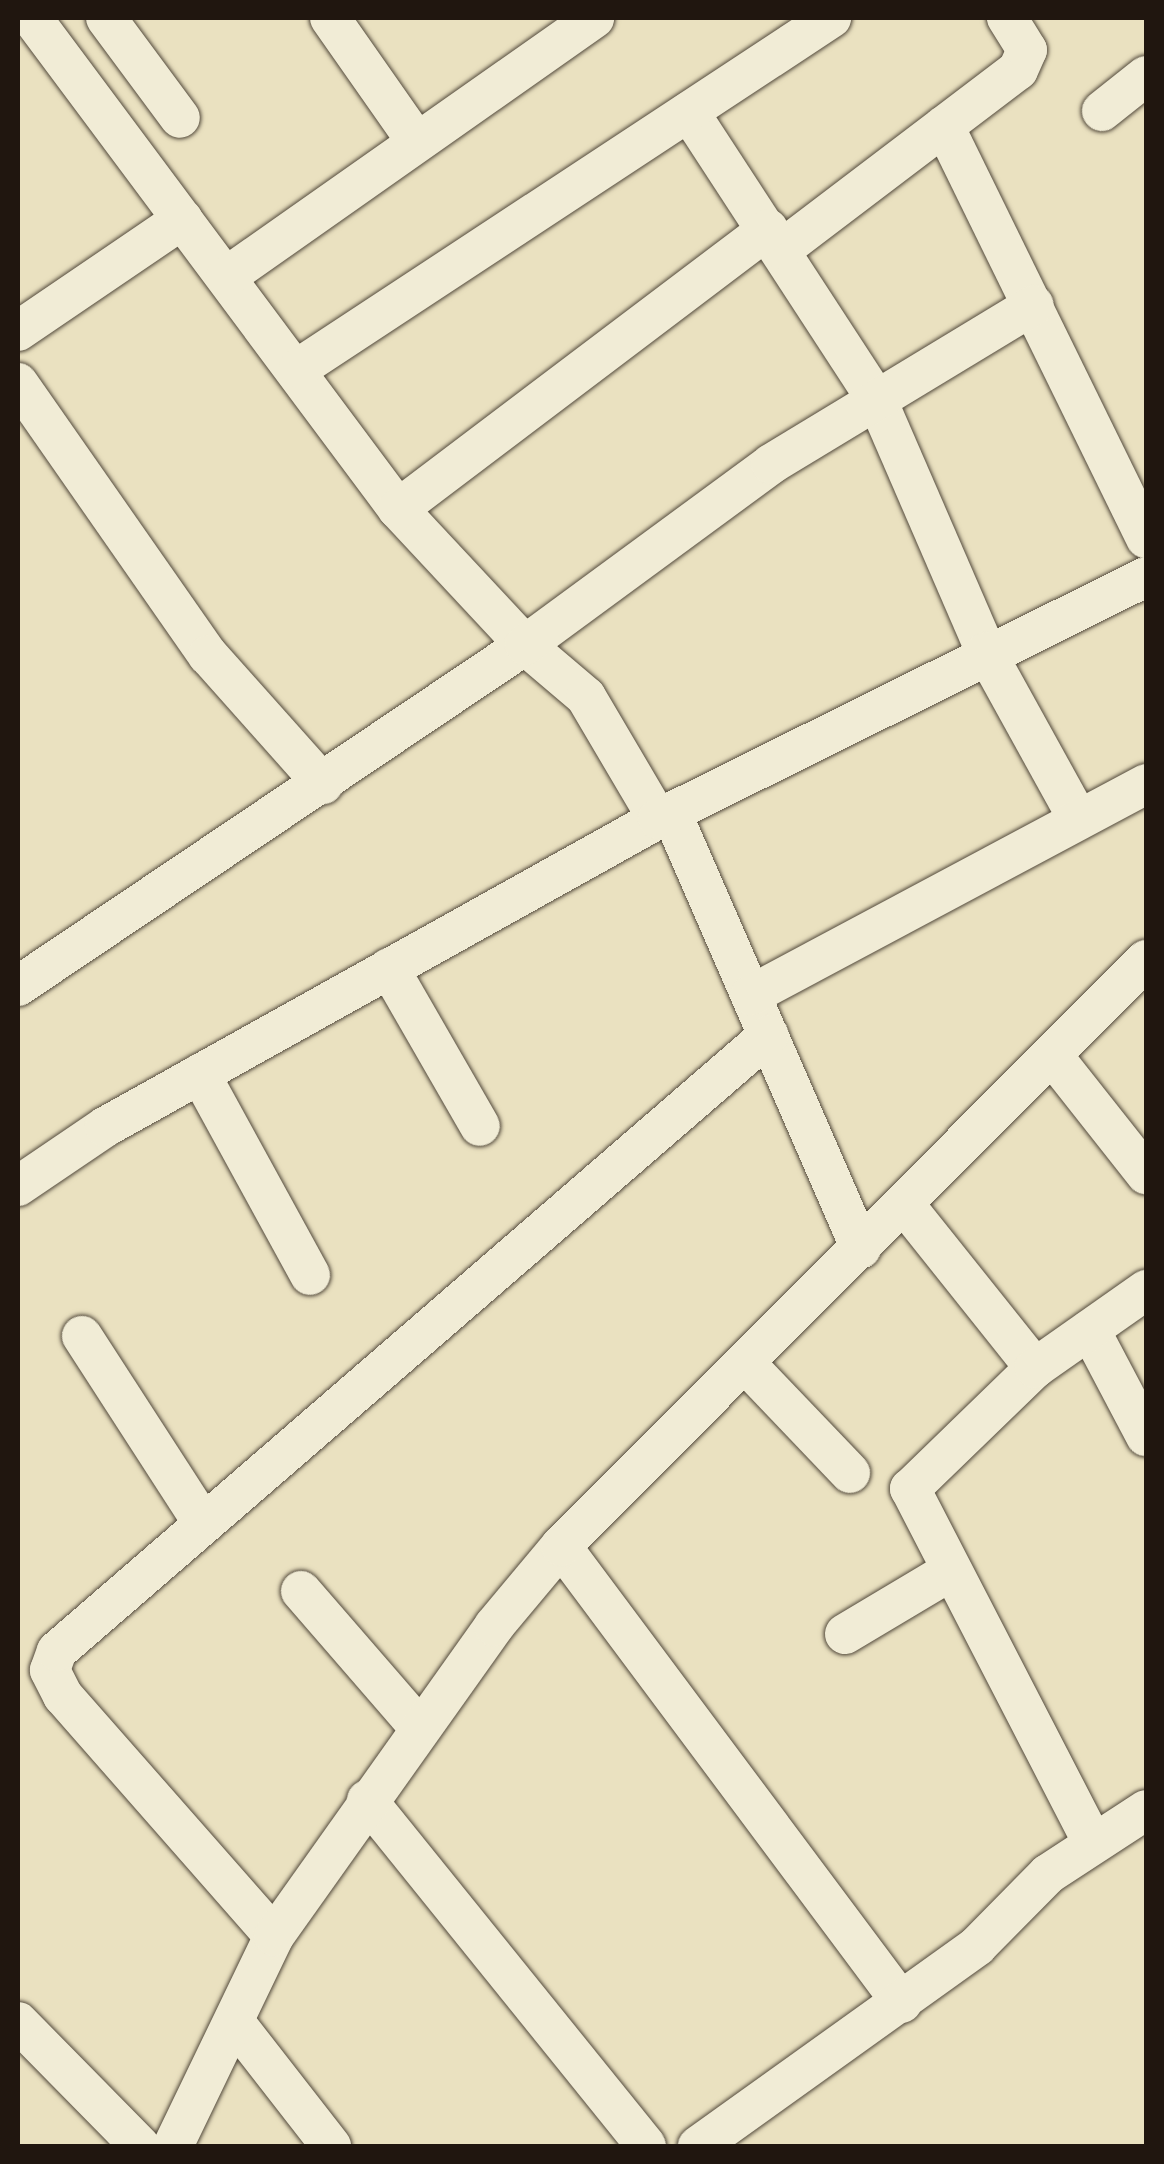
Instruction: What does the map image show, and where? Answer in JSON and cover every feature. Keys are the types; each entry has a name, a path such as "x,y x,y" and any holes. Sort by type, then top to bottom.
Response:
{"street":[{"path":"106,18 180,118"},
{"path":"330,18 416,141"},
{"path":"226,277 594,18"},
{"path":"298,368 831,18"},
{"path":"398,510 775,239 944,126 1026,60 1023,40 1007,18"},
{"path":"33,39 183,219 298,368 398,510 525,645 586,697 664,816 751,994 861,1248"},
{"path":"1102,111 1146,76"},
{"path":"689,112 877,400 986,652 1078,819"},
{"path":"944,126 1146,538"},
{"path":"18,330 183,219"},
{"path":"18,986 525,645 771,464 1034,305"},
{"path":"18,383 208,655 323,784"},
{"path":"18,1186 200,1074 664,816 986,652 1146,576"},
{"path":"751,994 1146,784"},
{"path":"180,2142 274,1936 419,1727 561,1546 1146,960"},
{"path":"389,968 480,1126"},
{"path":"274,1936 62,1696 50,1670 74,1633 768,1035"},
{"path":"1052,1055 1146,1174"},
{"path":"200,1074 310,1275"},
{"path":"904,1204 1034,1368"},
{"path":"1093,1842 912,1500 913,1480 1034,1368 1146,1290"},
{"path":"1090,1330 1146,1436"},
{"path":"82,1336 203,1524"},
{"path":"745,1364 850,1473"},
{"path":"561,1546 902,2003"},
{"path":"845,1634 948,1572"},
{"path":"301,1591 419,1727"},
{"path":"366,1800 646,2146"},
{"path":"698,2146 902,2003 977,1946 1048,1874 1146,1810"},
{"path":"18,2022 140,2146"},
{"path":"236,2024 331,2146"}]}
